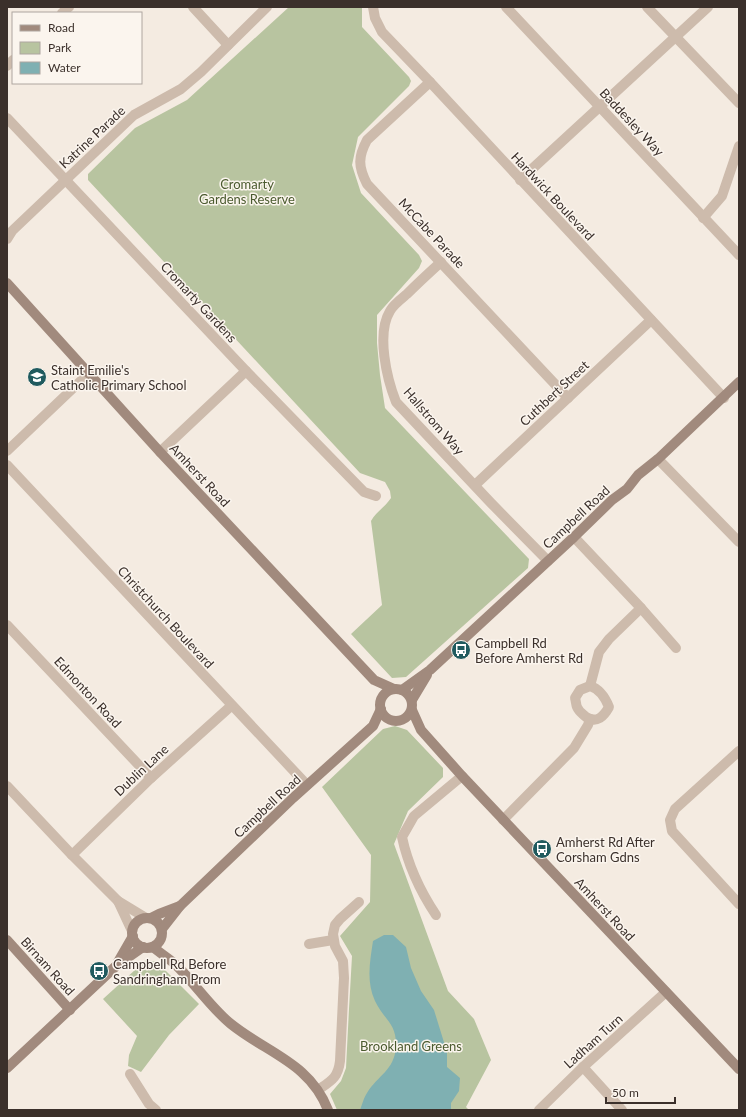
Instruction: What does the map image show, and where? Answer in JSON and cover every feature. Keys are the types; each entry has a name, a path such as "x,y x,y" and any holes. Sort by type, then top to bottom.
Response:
{"street":[{"path":"194,7 228,45"},
{"name":"Katrine Parade","path":"9,235 134,115 181,89 267,7"},
{"name":"Hardwick Boulevard","path":"373,7 375,18 382,32 724,398"},
{"name":"Baddesley Way","path":"506,7 739,255"},
{"path":"647,7 739,103"},
{"path":"520,180 708,7"},
{"name":"McCabe Parade","path":"430,82 367,140 362,150 360,161 362,173 367,184 568,398"},
{"name":"Cromarty Gardens","path":"7,118 246,371 364,492 376,496"},
{"path":"703,218 722,196 739,146"},
{"name":"Hallstrom Way","path":"441,262 390,310 385,321 383,334 385,359 390,386 396,402 548,561"},
{"name":"Amherst Road","path":"8,284 160,452 374,680 410,696 421,730"},
{"name":"Cuthbert Street","path":"475,485 651,320"},
{"path":"160,452 246,371"},
{"path":"7,451 88,374"},
{"name":"Campbell Road","path":"398,690 430,670 612,500 627,489 638,475 658,459 724,398 739,382"},
{"path":"658,459 739,542"},
{"name":"Christchurch Boulevard","path":"7,465 231,706 307,785"},
{"path":"574,537 641,608 676,648"},
{"path":"590,686 599,652 609,639 641,608"},
{"name":"Edmonton Road","path":"7,625 151,778"},
{"name":"Campbell Road","path":"412,705 430,670"},
{"name":"Amherst Road","path":"374,680 380,706 386,717 394,721 402,720 421,730 503,820 739,1069"},
{"path":"590,686 596,688 606,699 609,707 602,718 597,720 590,719 581,713 577,707 575,698 580,690 590,686"},
{"path":"380,706 385,694 398,690"},
{"path":"402,720 410,714 412,705"},
{"name":"Dublin Lane","path":"72,855 151,778 231,706"},
{"name":"Campbell Road","path":"373,726 380,706"},
{"path":"503,820 574,748 590,719"},
{"name":"Campbell Road","path":"7,1068 116,966 148,947 162,934 180,906 307,785 373,726 390,720"},
{"path":"738,901 672,831 670,820 675,809 739,751"},
{"path":"436,915 419,886 406,854 402,837 414,816 462,776"},
{"path":"7,786 118,901 158,922 174,964"},
{"path":"118,901 136,943 148,947 174,964 230,1023 244,1034 290,1062 305,1074 318,1090 328,1110"},
{"path":"318,1090 335,1077 339,1069 340,1061 344,978 343,961 333,940 335,925 340,918 359,902"},
{"name":"Campbell Road","path":"116,966 133,933 136,923 142,919 180,906"},
{"name":"Birnam Road","path":"7,940 70,1010"},
{"path":"309,944 333,940"},
{"name":"Ladham Turn","path":"540,1110 583,1067 666,992"},
{"path":"583,1067 622,1110"},
{"path":"130,1074 149,1104 156,1110"}],"green space":[{"name":"Cromarty Gardens Reserve","path":"289,7 362,7 362,27 409,77 411,81 409,86 358,137 352,165 361,193 419,255 422,261 419,268 377,315 377,343 385,408 529,559 528,568 406,677 392,678 351,634 382,605 371,521 391,498 390,491 385,482 360,473 88,180 88,174 135,128 187,100"},
{"name":"Brookland Greens","path":"395,726 407,730 443,768 443,777 408,811 394,844 448,991 474,1019 491,1060 466,1107 469,1110 337,1110 330,1094 341,1081 346,1068 352,956 340,936 370,902 371,855 322,787 383,729"},
{"path":"146,960 157,962 199,1004 169,1035 141,1072 128,1066 129,1055 137,1036 103,999"}],"water":[{"path":"384,935 393,935 406,947 411,968 421,991 434,1010 447,1052 447,1067 460,1078 459,1091 451,1103 451,1110 360,1110 367,1093 389,1067 395,1055 396,1039 394,1032 375,1001 370,986 370,964 373,941"}],"place":[{"name":"Staint Emilie's Catholic Primary School","path":"37,377"},
{"name":"Campbell Rd Before Amherst Rd","path":"461,650"},
{"name":"Amherst Rd After Corsham Gdns","path":"542,849"},
{"name":"Campbell Rd Before Sandringham Prom","path":"99,971"}]}
